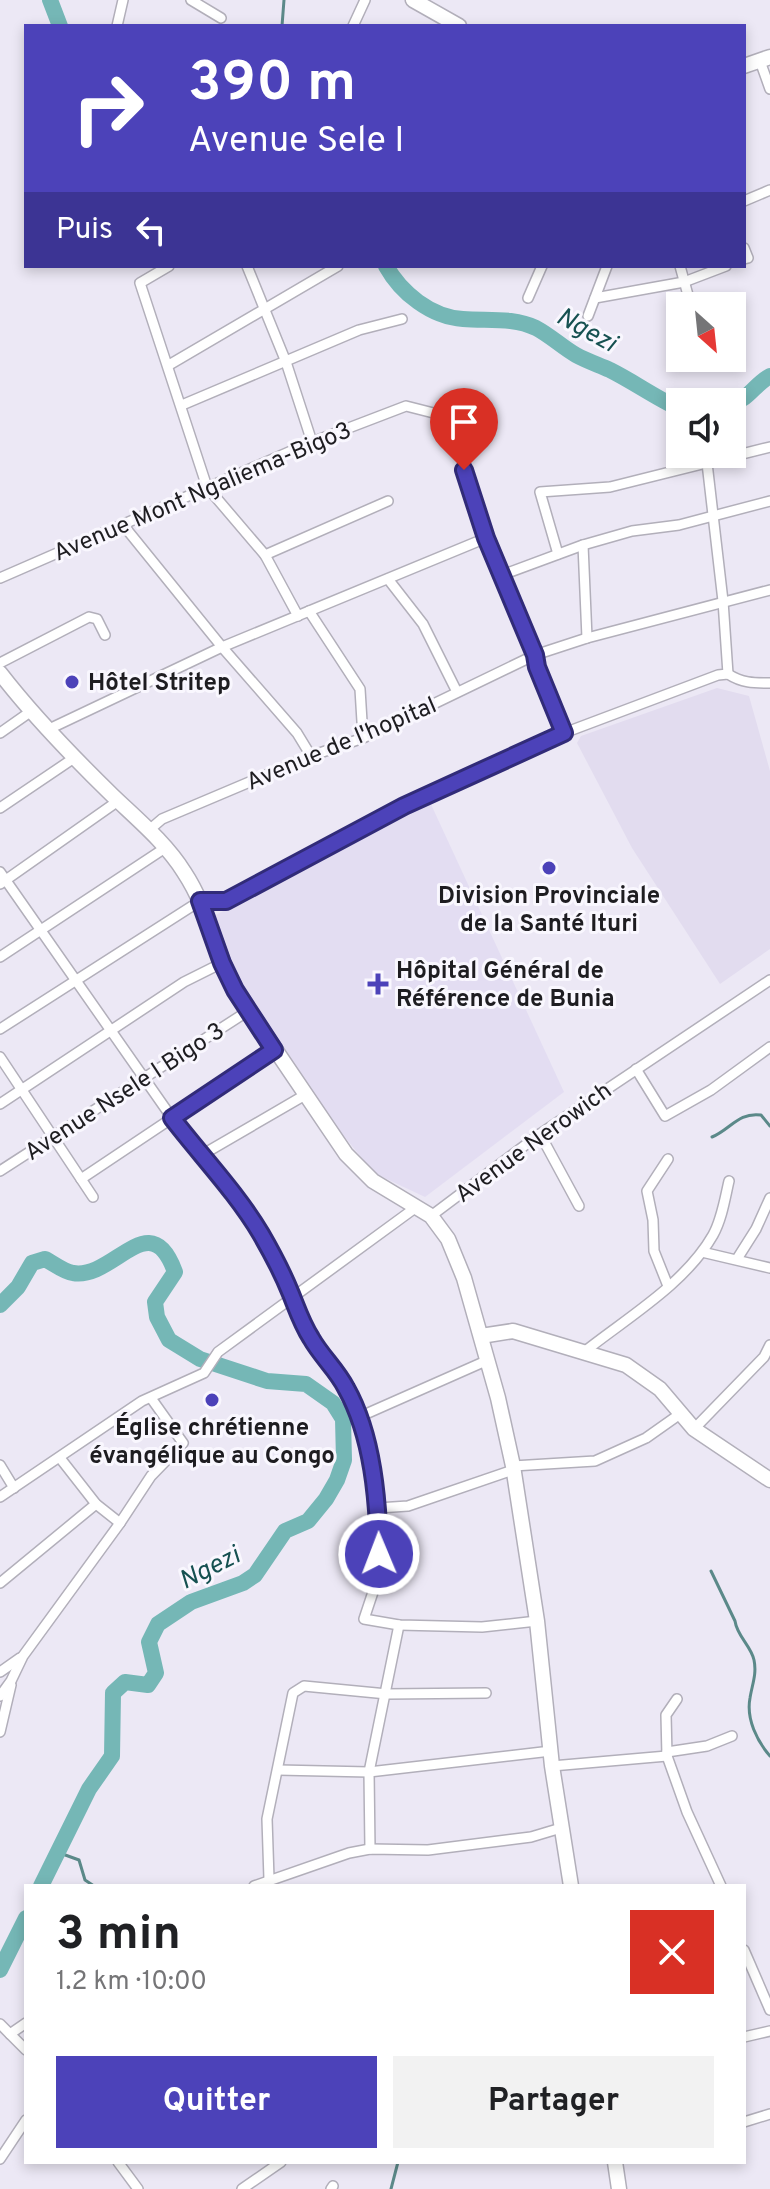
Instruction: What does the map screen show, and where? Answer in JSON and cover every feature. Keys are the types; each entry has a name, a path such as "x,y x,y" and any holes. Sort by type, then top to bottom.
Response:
{"street":[{"path":"117,24 123,0"},
{"path":"191,0 221,18"},
{"path":"354,24 365,0"},
{"path":"413,0 455,24"},
{"path":"746,65 765,59 770,89"},
{"path":"746,200 770,190"},
{"path":"166,268 140,283 207,487 265,555 298,616"},
{"path":"248,268 286,362 312,442"},
{"path":"169,365 335,268"},
{"path":"528,298 541,268"},
{"path":"588,316 606,268"},
{"path":"680,268 687,292"},
{"path":"595,298 684,282 721,268"},
{"path":"182,405 359,330 402,319"},
{"name":"Avenue Mont Ngaliema-Bigo3","path":"0,578 312,442 406,406 465,421 464,470 486,538"},
{"path":"746,453 770,447"},
{"path":"558,554 540,492 610,487 687,468"},
{"path":"708,468 728,674"},
{"path":"265,555 388,501"},
{"path":"502,575 583,545 632,531 679,525 770,501"},
{"path":"124,526 297,733 311,756"},
{"path":"47,730 222,647 486,538 564,733"},
{"path":"583,545 587,638"},
{"path":"388,579 423,624 457,692"},
{"name":"Avenue de l'hopital","path":"148,831 162,819 311,756 363,738 535,655 587,638 770,590"},
{"path":"309,611 360,689 363,738"},
{"path":"0,663 89,617 97,619 105,635"},
{"path":"0,673 30,712 183,870 200,901 222,963 248,1011 346,1154 373,1181 431,1216 448,1239 464,1278 488,1360 513,1468 537,1621 552,1766 571,1884"},
{"path":"728,674 738,681 770,683"},
{"path":"0,1029 200,901 226,901 404,806 564,733 728,674"},
{"path":"0,733 30,712"},
{"path":"0,808 74,758"},
{"path":"118,801 2,878 200,1156 236,1195 262,1235 311,1339 347,1388 359,1417 378,1508 379,1554 373,1592 364,1619 399,1625 482,1627 537,1621"},
{"path":"0,957 165,848"},
{"path":"0,1104 184,982 222,963"},
{"name":"Avenue Nerowich","path":"431,1216 540,1134 770,980"},
{"name":"Avenue Nsele I Bigo 3","path":"0,1171 248,1011"},
{"path":"636,1069 665,1116 711,1090 770,1047"},
{"path":"81,1179 274,1050"},
{"path":"0,1057 93,1197"},
{"path":"200,1156 305,1095"},
{"path":"540,1134 579,1206"},
{"path":"668,1159 647,1191 653,1220 654,1251 668,1286"},
{"path":"584,1352 668,1286 702,1252 715,1232 729,1181"},
{"path":"737,1259 756,1229 770,1198"},
{"path":"0,1497 142,1401 209,1369 218,1352 415,1208"},
{"path":"702,1252 770,1268"},
{"path":"481,1336 513,1331 626,1365 660,1389 694,1429 770,1480"},
{"path":"694,1429 764,1357 770,1345"},
{"path":"359,1417 488,1360"},
{"path":"0,1696 23,1656 151,1476 183,1443 151,1398"},
{"path":"378,1508 408,1506 513,1468 595,1461 646,1438 680,1414"},
{"path":"60,1458 96,1504 120,1523"},
{"path":"0,1465 14,1488"},
{"path":"0,1583 96,1504"},
{"path":"370,1849 369,1772 399,1625"},
{"path":"0,1672 23,1656"},
{"path":"0,1732 11,1681"},
{"path":"269,1879 267,1819 293,1693 304,1686 387,1694 486,1693"},
{"path":"677,1699 666,1715 667,1754 687,1812 720,1884"},
{"path":"552,1766 667,1754 707,1746 732,1736"},
{"path":"278,1770 369,1772 551,1751"},
{"path":"258,1884 370,1849 428,1850 531,1837 561,1828"},
{"path":"746,1955 770,2010"},
{"path":"0,2024 24,2048"},
{"path":"10,2034 24,2024"},
{"path":"746,2037 770,2031"},
{"path":"746,2121 770,2114"},
{"path":"0,2159 24,2123"},
{"path":"119,2164 138,2189"},
{"path":"242,2189 278,2164"},
{"path":"615,2164 619,2189"}],"shaded area":[{"path":"717,688 749,696 770,771 770,949 720,984 632,848 577,743 581,736"},
{"name":"Hôpital Général de Référence de Bunia","path":"429,800 564,1092 425,1197 374,1173 322,1109 256,1008 229,960 214,916"}],"waterway":[{"name":"Ngezi","path":"50,0 59,24"},
{"path":"282,24 284,0"},
{"name":"Ngezi","path":"387,268 418,302 440,314 463,319 509,321 536,328 576,355 610,370 666,402"},
{"name":"Ngezi","path":"746,396 770,376"},
{"path":"712,1137 746,1116 761,1115 770,1126"},
{"name":"Ngezi","path":"0,1305 18,1287 32,1263 45,1259 73,1273 88,1272 130,1249 154,1244 165,1253 175,1272 155,1302 157,1317 169,1340 200,1359 267,1381 306,1384 333,1403 343,1419 344,1460 326,1499 308,1521 285,1531 255,1575 243,1583 191,1602 158,1624 149,1642 156,1673 148,1685 125,1682 113,1693 112,1756 89,1789 42,1884"},
{"path":"711,1571 754,1660 749,1706 751,1722 770,1756"},
{"path":"57,1852 79,1860 85,1880 91,1884"},
{"name":"Ngezi","path":"0,1970 24,1922"},
{"path":"391,2189 397,2164"}],"place":[{"name":"Hôtel Stritep","path":"72,682"},
{"name":"Division Provinciale de la Santé Ituri","path":"549,868"},
{"name":"Hôpital Général de Référence de Bunia","path":"378,984"},
{"name":"Église chrétienne évangélique au Congo","path":"212,1400"}],"route":[{"path":"379,1554 378,1508 373,1474 359,1417 347,1388 311,1339 262,1235 236,1195 200,1156 172,1118 274,1050 235,990 200,901 226,901 404,806 564,733 486,538 464,470"}]}
